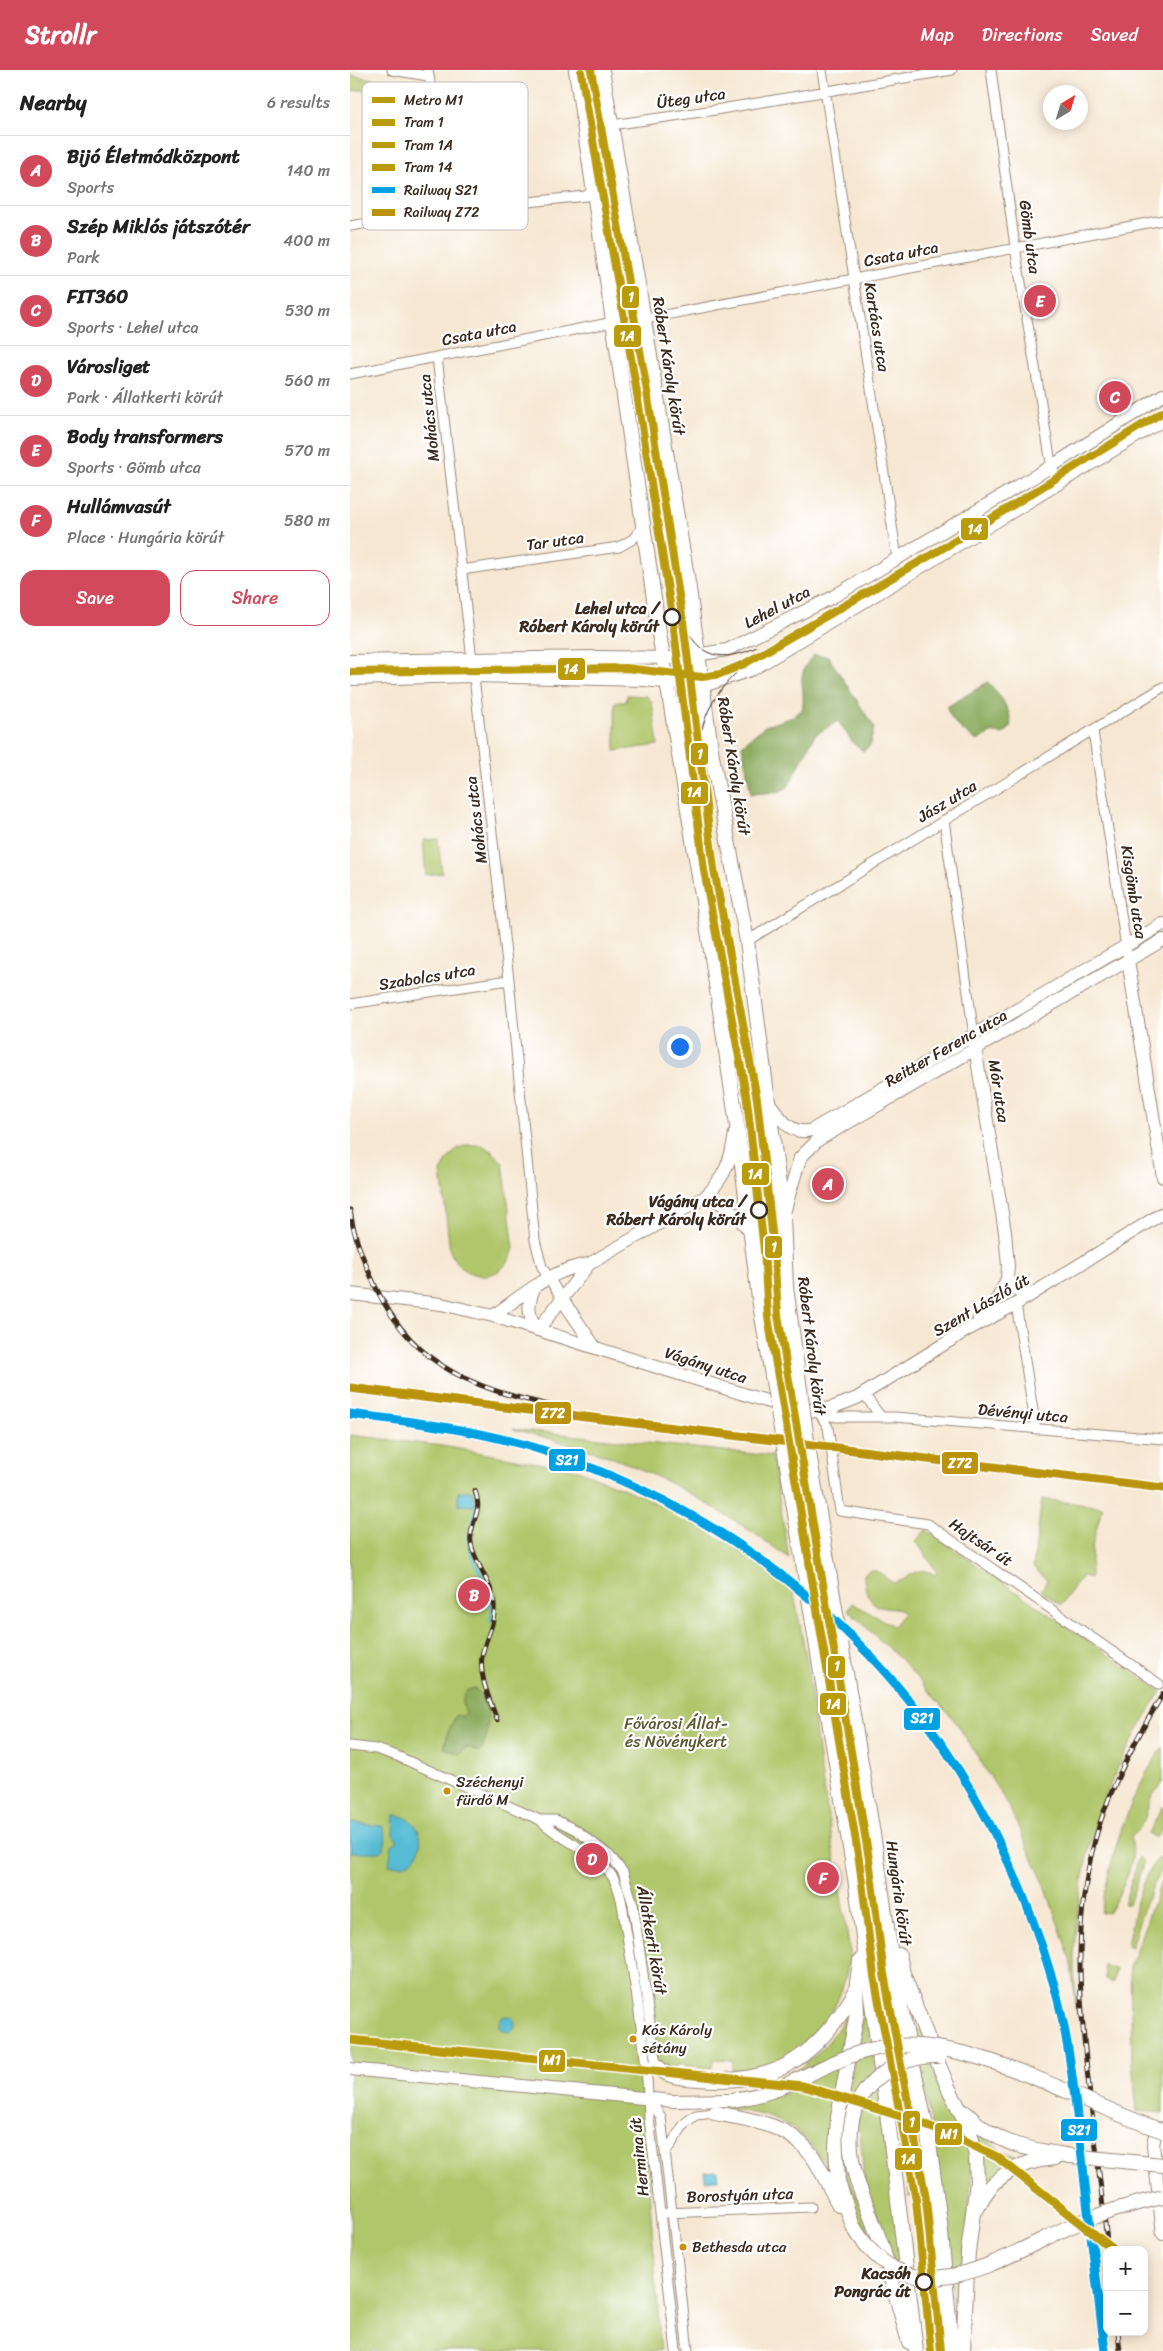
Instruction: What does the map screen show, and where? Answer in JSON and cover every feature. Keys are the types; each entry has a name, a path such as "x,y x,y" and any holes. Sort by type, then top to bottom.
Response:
{"main road":[{"path":"576,70 667,682 708,930 736,1118 759,1298 852,1863 892,2148 916,2351"},
{"name":"Róbert Károly körút","path":"602,70 699,655 712,756 747,941 770,1104 783,1216 786,1287 807,1441"},
{"name":"Hungária körút","path":"807,1441 893,1970 929,2145 940,2222 952,2351"},
{"path":"887,1928 896,1946 903,1973 928,2039 969,2128 976,2156 977,2182 974,2218 968,2252 963,2351"},
{"path":"853,2226 838,2182 836,2147 838,2117 857,2013 856,1990 862,1935"},
{"path":"656,2065 661,2071 674,2077 734,2081 765,2075 790,2063 812,2048 832,2027 856,1990"},
{"path":"732,2100 775,2090 844,2058 879,2048 926,2047 983,2059 1122,2116 1163,2130"},
{"path":"912,2351 882,2246 857,2181 851,2154 851,2126 860,2099 878,2077 892,2066 921,2056 936,2055 983,2059"},
{"path":"958,2105 992,2135 1040,2156 1071,2156 1163,2165"},
{"path":"715,2113 770,2124 795,2138 813,2157 866,2246 890,2266 920,2277 938,2278 985,2268 1087,2220 1121,2207 1163,2197"},
{"path":"974,2218 981,2200 996,2180 1040,2156"}],"street":[{"path":"392,70 428,73"},
{"name":"Kartács utca","path":"822,70 898,558"},
{"name":"Üteg utca","path":"611,125 826,92 952,70"},
{"name":"Gömb utca","path":"991,70 1015,247 1057,486"},
{"path":"528,202 586,196 593,190"},
{"name":"Csata utca","path":"644,318 1163,220"},
{"name":"Csata utca","path":"350,374 614,322"},
{"name":"Mohács utca","path":"437,357 460,570 509,980 534,1240 542,1267 549,1277"},
{"name":"Lehel utca","path":"350,661 596,657 664,658 699,655 740,645 831,598 1052,466 1163,395"},
{"path":"350,679 474,676 645,680 703,686 752,669 1057,486 1163,420"},
{"name":"Tar utca","path":"460,570 619,547 633,539 644,524"},
{"name":"Jász utca","path":"747,941 1163,687"},
{"name":"Kisgömb utca","path":"1093,730 1163,1177"},
{"name":"Mór utca","path":"944,820 975,1042 1005,1232 1008,1266 1006,1279 998,1298 967,1330"},
{"name":"Reitter Ferenc utca","path":"783,1216 800,1158 813,1144 1163,924"},
{"name":"Reitter Ferenc utca","path":"770,1104 792,1128 800,1132 812,1130 1163,940"},
{"name":"Szabolcs utca","path":"350,1004 509,980"},
{"path":"534,1288 528,1306 529,1314 536,1328 544,1322 589,1264 705,1197 717,1186 730,1161 736,1118"},
{"path":"705,1197 716,1200 730,1208 752,1234"},
{"name":"Szent László út","path":"815,1412 834,1407 864,1394 967,1330 1031,1295 1163,1213"},
{"path":"494,1316 549,1277 572,1266 589,1264"},
{"path":"549,1277 594,1346"},
{"path":"1006,1279 1013,1289 1021,1294 1031,1295"},
{"name":"Vágány utca","path":"350,1294 441,1304 494,1316 782,1406 815,1412"},
{"path":"1016,1304 1036,1429"},
{"path":"864,1394 881,1417"},
{"name":"Dévényi utca","path":"815,1412 837,1417 881,1417 1163,1439"},
{"name":"Hajtsár út","path":"815,1412 828,1427 840,1511 928,1524 1159,1684"},
{"path":"828,1427 837,1417"},
{"name":"Állatkerti körút","path":"350,1746 376,1749 397,1756 540,1820 550,1830 602,1865 611,1875 618,1887 630,1957 649,2097"},
{"name":"Állatkerti körút","path":"540,1820 556,1820 576,1830 609,1855 623,1872 633,1904 656,2065"},
{"path":"647,2083 656,2065"},
{"path":"350,2069 649,2097 673,2101 732,2100"},
{"name":"Hermina út","path":"649,2097 661,2117 688,2351"},
{"name":"Hermina út","path":"649,2097 649,2118 676,2351"},
{"path":"673,2101 690,2108 715,2113"},
{"path":"666,2152 685,2122 696,2114 715,2113"},
{"path":"1163,2130 1155,2135 1153,2145 1163,2234"},
{"name":"Borostyán utca","path":"660,2214 811,2207"}],"green space":[{"path":"350,75 389,82 362,82 362,90 350,91"},
{"path":"814,655 828,656 874,727 870,746 863,751 853,743 838,721 815,735 788,787 778,792 751,794 742,745 765,726 790,718 802,710 802,675 808,662"},
{"path":"988,682 1006,706 1011,721 1010,727 1004,733 991,733 977,741 955,723 947,707"},
{"path":"627,695 647,696 652,702 658,745 615,751 615,702 626,702"},
{"path":"438,839 442,873 426,875 423,840"},
{"path":"753,1086 759,1123 751,1125 746,1087"},
{"path":"467,1145 482,1145 492,1151 503,1163 514,1248 509,1260 502,1268 484,1275 474,1274 465,1270 456,1262 450,1251 441,1172 448,1159 457,1149"},
{"path":"513,1429 772,1456 789,1558 745,1527 699,1499 651,1474 591,1450"},
{"name":"Fővárosi Állat- és Növénykert","path":"350,1435 442,1446 578,1470 644,1497 733,1546 793,1590 806,1655 820,1766 850,1952 846,1976 838,1999 828,2018 815,2035 798,2049 779,2060 757,2067 732,2070 732,2060 713,2059 712,2068 678,2065 641,2079 661,2351 350,2351"},
{"path":"1042,1499 1103,1507 1093,1542 1091,1578 1082,1576 1061,1605 1041,1591 1047,1580 1033,1567"},
{"path":"926,1530 1161,1691 1118,1768 1093,1834 1083,1875 1075,1937 1074,1973 1078,2019 1070,1958 1044,1883 1009,1807 956,1722 901,1660 848,1610 852,1603 893,1626 904,1613 897,1609 879,1607 875,1604 868,1596 864,1574 872,1570 876,1571 894,1583 918,1571 929,1572 935,1575 937,1572 916,1541"},
{"path":"475,1688 481,1695 487,1711 488,1728 486,1737 480,1752 466,1747 460,1754 444,1748 448,1732 456,1715 463,1717 466,1712 463,1701 465,1693 467,1690"},
{"path":"1163,1747 1163,1783 1151,1797 1144,1821 1131,1838 1132,1856 1123,1886 1109,1912 1101,1913 1110,1869 1123,1826 1140,1785"},
{"path":"1163,1806 1163,1826 1156,1838 1148,1834"},
{"path":"1139,1857 1144,1862 1129,1904 1124,1904"},
{"path":"1163,1858 1163,1864 1144,1906 1131,1947 1127,1945 1141,1887 1151,1867 1158,1859"},
{"path":"1163,1877 1163,2113 1137,2111 1132,2062 1130,1966"},
{"path":"1104,1965 1108,1968 1116,1968 1113,1983 1105,1979"},
{"path":"882,1985 884,1985 914,2141 921,2196 909,2197"},
{"path":"865,1999 907,2297 902,2298 881,2225 864,2180 860,2132 844,2115"},
{"path":"853,2002 833,2179 822,2160 799,2133 771,2118 716,2107 716,2104 757,2101 786,2093 788,2076 810,2060 826,2044 840,2025"},
{"path":"921,2029 973,2148 962,2317 956,2337 936,2149 914,2031"},
{"path":"976,2133 1002,2150 1022,2159 1006,2165 982,2191 984,2160"},
{"path":"844,2163 875,2245 863,2226 850,2196 842,2164"},
{"path":"934,2300 939,2351 929,2351 922,2301"}],"water":[{"path":"472,1490 476,1506 458,1505 458,1492"},
{"path":"394,1815 407,1818 415,1825 420,1834 418,1853 411,1861 402,1865 389,1865 392,1845 398,1841 393,1835"},
{"path":"350,1823 382,1826 386,1839 380,1852 350,1852"},
{"path":"504,2016 510,2016 515,2021 513,2030 504,2032 499,2027 499,2021"},
{"path":"717,2171 718,2179 705,2180 704,2172"}],"waterway":[{"path":"476,1506 469,1543 473,1558 491,1600 491,1622"}],"tram line":[{"name":"1","path":"591,70 645,379 683,621 714,869 757,1099 774,1249 778,1315 869,1859 884,1974 926,2199 941,2351"},
{"name":"1A","path":"581,72 635,381 673,622 704,870 747,1100 764,1250 768,1317 859,1860 874,1976 916,2200 931,2351"},
{"name":"14","path":"350,672 626,668 702,677 720,674 744,664 955,541 1163,412"},
{"path":"817,622 855,594"},
{"path":"683,621 696,643 712,654 722,656 733,655 757,647"},
{"path":"698,753 704,723 715,698 733,676 756,657"}],"railway":[{"path":"350,1210 360,1249 384,1303 401,1329 421,1349 443,1366 467,1379 494,1390 557,1407"},
{"path":"475,1491 478,1506 471,1543 476,1559 490,1588 494,1604 492,1624 483,1649 481,1664 486,1689 497,1720"},
{"path":"1108,2246 1083,2027 1080,1959 1081,1925 1091,1857 1106,1806 1128,1757 1163,1694"},
{"path":"1118,2336 1120,2351"}],"metro line":[{"name":"M1","path":"350,2040 803,2086 907,2118 954,2136 997,2157 1109,2246"}],"rail line":[{"name":"Z72","path":"350,1388 1163,1488"},
{"name":"S21","path":"350,1414 425,1424 499,1438 548,1452 640,1489 724,1535 800,1590 868,1654 928,1726 979,1805 1021,1892 1060,2006 1071,2071 1105,2351"}],"place":[{"name":"Body transformers","path":"1040,301"},
{"name":"FIT360","path":"1115,397"},
{"name":"Lehel utca / Róbert Károly körút","path":"672,617"},
{"name":"Bijó Életmódközpont","path":"828,1184"},
{"name":"Vágány utca / Róbert Károly körút","path":"759,1210"},
{"name":"Szép Miklós játszótér","path":"474,1595"},
{"name":"Széchenyi fürdő M","path":"447,1791"},
{"name":"Városliget","path":"592,1859"},
{"name":"Hullámvasút","path":"823,1878"},
{"name":"Kós Károly sétány","path":"633,2039"},
{"name":"Bethesda utca","path":"683,2247"},
{"name":"Kacsóh Pongrác út","path":"924,2282"}]}
